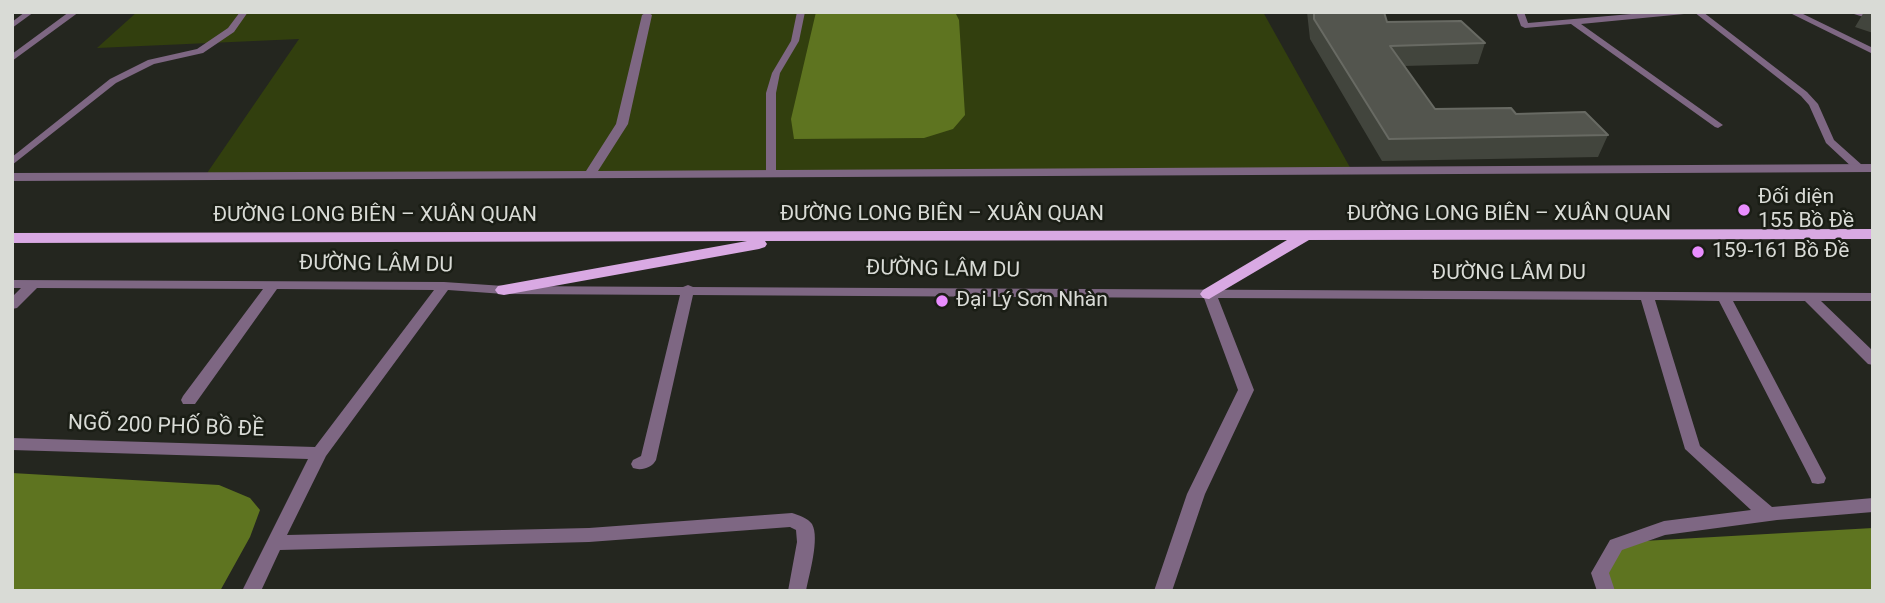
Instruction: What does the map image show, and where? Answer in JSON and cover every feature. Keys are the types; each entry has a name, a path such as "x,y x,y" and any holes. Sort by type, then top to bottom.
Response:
{"main road":[{"name":"ĐƯỜNG LONG BIÊN – XUÂN QUAN","path":"12,239 1873,234"},
{"path":"504,290 806,236"},
{"path":"1209,294 1304,237"}],"street":[{"path":"1857,12 1873,17"},
{"path":"589,175 622,124 647,15"},
{"path":"12,177 1873,168"},
{"name":"ĐƯỜNG LÂM DU","path":"12,284 444,286 504,290 1873,297"},
{"path":"12,305 34,284"},
{"path":"189,400 273,285"},
{"path":"251,591 319,453 444,286"},
{"path":"639,464 648,460 688,289"},
{"path":"1163,591 1196,494 1246,390 1209,294"},
{"path":"1646,295 1693,449 1768,514"},
{"path":"1724,296 1818,478"},
{"path":"1808,296 1873,360"},
{"name":"NGÕ 200 PHỐ BỒ ĐỀ","path":"12,444 319,453"},
{"path":"1606,591 1600,573 1616,545 1664,527 1768,514 1873,506"},
{"path":"275,543 589,535 792,520 804,526 806,542 797,591"}],"lane":[{"path":"12,26 30,12"},
{"path":"12,58 75,12"},
{"path":"12,162 113,81 151,62 200,51 231,30 244,12"},
{"path":"771,174 771,93 776,73 795,41 800,12"},
{"path":"1520,12 1525,26 1619,15 1684,12"},
{"path":"1698,12 1804,94 1813,104 1830,141 1858,167"},
{"path":"1792,12 1873,51"},
{"path":"1573,22 1718,125"},
{"path":"1843,37 1873,41"}],"shaded area":[{"path":"137,12 1263,12 1352,171 205,176 299,39 97,48"},
{"path":"816,12 955,12 959,20 965,115 953,129 924,138 794,139 791,119"},
{"path":"12,473 219,485 250,498 260,510 250,537 220,591 12,591"},
{"path":"1873,528 1873,591 1607,591 1607,569 1611,556 1623,548 1643,541"}],"building":[{"path":"1314,12 1384,12 1387,22 1461,21 1485,43 1390,46 1435,109 1511,108 1516,114 1585,112 1608,135 1389,139 1314,19"}],"place":[{"name":"Đối diện 155 Bồ Đề","path":"1744,210"},
{"name":"159-161 Bồ Đề","path":"1698,252"},
{"name":"Đại Lý Sơn Nhàn","path":"942,301"}]}
